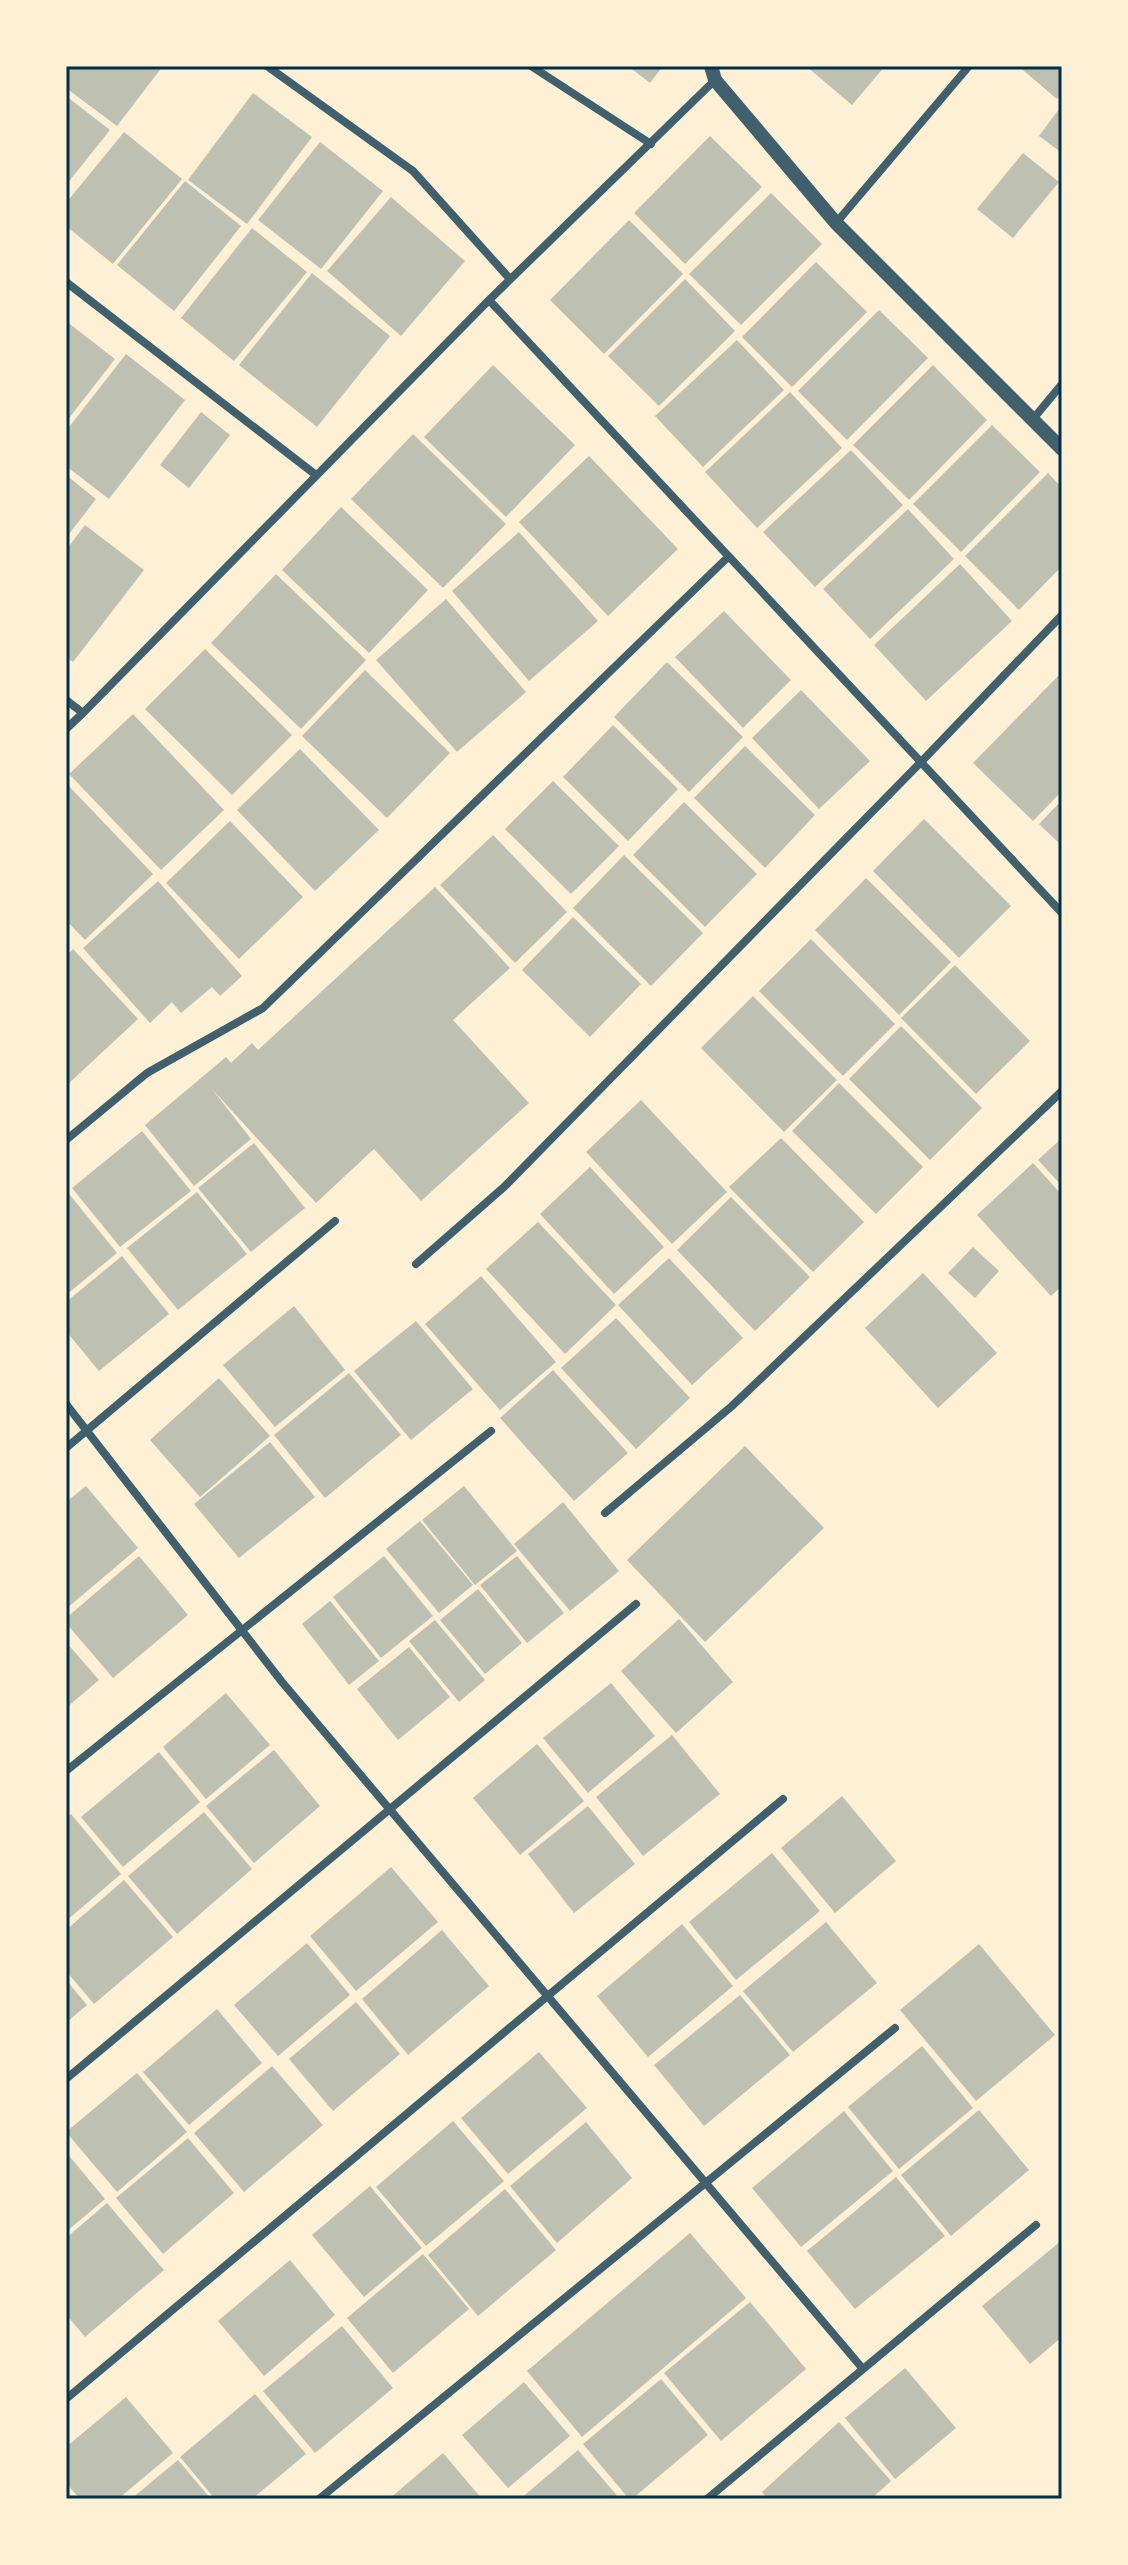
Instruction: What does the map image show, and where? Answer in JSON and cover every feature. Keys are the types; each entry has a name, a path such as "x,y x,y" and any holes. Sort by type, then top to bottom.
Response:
{"street":[{"path":"267,66 413,171 510,279"},
{"path":"531,66 651,144"},
{"path":"836,223 969,66"},
{"path":"66,729 510,279 651,144 713,73 836,223 1062,449"},
{"path":"66,282 316,475"},
{"path":"489,300 1062,913"},
{"path":"1033,419 1062,384"},
{"path":"66,1140 147,1073 263,1008 728,557"},
{"path":"416,1264 504,1187 1062,615"},
{"path":"66,700 83,713"},
{"path":"605,1513 732,1406 1062,1091"},
{"path":"66,1448 335,1221"},
{"path":"66,1404 241,1631 863,2369"},
{"path":"66,1771 491,1431"},
{"path":"66,2079 636,1604"},
{"path":"66,2399 783,1799"},
{"path":"319,2499 895,2028"},
{"path":"707,2499 1036,2225"}],"building":[{"path":"66,66 163,66 117,126 66,88"},
{"path":"628,66 663,66 650,83"},
{"path":"806,66 885,66 852,105"},
{"path":"1018,66 1062,66 1062,93 1057,99"},
{"path":"253,93 312,137 247,224 188,180"},
{"path":"66,96 110,130 66,185"},
{"path":"1062,105 1062,153 1039,136"},
{"path":"124,132 182,179 113,264 66,226 66,203"},
{"path":"710,136 762,187 685,264 634,213"},
{"path":"320,142 383,191 321,269 258,220"},
{"path":"1023,153 1059,182 1013,238 977,209"},
{"path":"185,181 241,226 174,311 117,265"},
{"path":"771,193 822,244 741,325 689,274"},
{"path":"391,197 465,261 401,336 327,271"},
{"path":"629,220 683,274 604,354 550,300"},
{"path":"252,228 307,272 234,361 181,318"},
{"path":"816,262 867,312 792,387 742,337"},
{"path":"312,273 390,336 317,427 239,365"},
{"path":"685,279 735,331 659,406 608,356"},
{"path":"879,310 928,358 847,440 798,391"},
{"path":"66,321 115,359 66,422"},
{"path":"737,340 784,390 703,467 655,416"},
{"path":"126,354 185,400 109,499 66,466 66,431"},
{"path":"493,365 575,445 506,517 424,437"},
{"path":"933,365 987,420 909,500 853,445"},
{"path":"790,392 842,448 757,528 705,472"},
{"path":"201,412 230,435 189,488 160,465"},
{"path":"992,425 1040,472 961,552 913,504"},
{"path":"413,434 506,524 443,588 351,499"},
{"path":"851,450 903,505 815,587 763,532"},
{"path":"589,456 678,549 608,616 519,522"},
{"path":"1048,473 1062,488 1062,566 1019,610 965,556"},
{"path":"66,475 96,499 66,538"},
{"path":"341,507 428,590 369,653 282,570"},
{"path":"908,509 954,559 870,639 823,589"},
{"path":"85,525 144,570 73,662 66,657 66,550"},
{"path":"519,532 598,621 529,681 452,591"},
{"path":"960,564 1012,621 926,701 874,645"},
{"path":"276,574 366,660 301,729 211,643"},
{"path":"446,599 526,692 457,752 376,660"},
{"path":"724,611 791,680 743,728 675,657"},
{"path":"205,649 292,735 232,795 145,709"},
{"path":"667,662 743,737 689,792 614,717"},
{"path":"365,670 450,753 387,818 302,736"},
{"path":"1062,672 1062,791 1033,821 973,763"},
{"path":"801,690 870,761 819,809 752,738"},
{"path":"133,714 224,810 161,870 69,774"},
{"path":"613,725 678,789 628,841 563,777"},
{"path":"745,746 815,815 765,868 694,798"},
{"path":"300,749 379,830 315,891 237,810"},
{"path":"553,781 619,846 571,894 505,829"},
{"path":"66,783 153,874 85,940 66,920"},
{"path":"1062,800 1062,846 1039,824"},
{"path":"684,802 757,874 705,927 633,855"},
{"path":"924,819 1011,906 959,958 873,871"},
{"path":"230,821 303,897 239,959 166,883"},
{"path":"493,835 567,912 515,963 440,885"},
{"path":"624,855 703,933 651,986 573,908"},
{"path":"866,878 951,962 899,1015 815,930"},
{"path":"158,881 242,976 220,996 212,987 181,1013 172,1002 150,1023 83,948"},
{"path":"435,887 510,968 453,1020 529,1103 421,1201 374,1149 316,1203 212,1089 251,1139 194,1186 145,1125 226,1057 231,1063 252,1043 258,1050"},
{"path":"573,917 641,984 590,1037 522,970"},
{"path":"811,939 895,1024 843,1076 759,991"},
{"path":"73,949 138,1019 66,1086 66,956"},
{"path":"955,965 1030,1041 976,1094 901,1018"},
{"path":"753,996 837,1080 784,1132 701,1048"},
{"path":"901,1026 982,1108 930,1160 849,1079"},
{"path":"839,1083 923,1167 876,1214 792,1131"},
{"path":"641,1100 727,1192 672,1244 586,1152"},
{"path":"142,1131 191,1191 120,1247 72,1188"},
{"path":"781,1138 864,1222 813,1272 729,1187"},
{"path":"1062,1138 1062,1186 1038,1160"},
{"path":"254,1143 305,1208 251,1252 198,1188"},
{"path":"1033,1163 1062,1195 1062,1286 1051,1296 977,1215"},
{"path":"590,1167 664,1247 614,1294 540,1214"},
{"path":"66,1190 117,1253 66,1295"},
{"path":"197,1192 247,1254 178,1310 127,1248"},
{"path":"731,1197 810,1277 755,1331 677,1250"},
{"path":"538,1222 616,1305 565,1354 486,1269"},
{"path":"973,1247 999,1271 975,1298 948,1273"},
{"path":"122,1256 169,1314 99,1371 66,1331 66,1302"},
{"path":"669,1258 743,1338 692,1385 618,1305"},
{"path":"923,1273 997,1353 938,1408 865,1328"},
{"path":"481,1276 556,1362 500,1410 425,1324"},
{"path":"294,1306 345,1370 275,1427 223,1365"},
{"path":"616,1318 690,1398 636,1449 561,1368"},
{"path":"416,1321 473,1389 411,1440 354,1371"},
{"path":"553,1370 628,1453 574,1501 500,1418"},
{"path":"349,1373 401,1435 325,1498 274,1435"},
{"path":"219,1378 270,1436 200,1497 150,1440"},
{"path":"270,1442 315,1497 239,1558 194,1504"},
{"path":"745,1446 824,1528 705,1642 627,1560"},
{"path":"86,1486 138,1548 66,1609 66,1502"},
{"path":"464,1486 517,1551 475,1585 422,1520"},
{"path":"563,1502 619,1571 570,1611 514,1544"},
{"path":"420,1521 473,1585 439,1613 386,1549"},
{"path":"139,1556 188,1615 113,1678 66,1623 66,1618"},
{"path":"384,1556 433,1616 381,1658 333,1597"},
{"path":"517,1556 564,1613 527,1643 480,1585"},
{"path":"478,1589 522,1643 485,1674 440,1620"},
{"path":"330,1601 379,1661 349,1685 302,1624"},
{"path":"679,1619 733,1682 676,1733 621,1671"},
{"path":"435,1620 485,1680 459,1702 409,1641"},
{"path":"66,1642 99,1680 66,1708"},
{"path":"409,1647 450,1697 398,1740 357,1689"},
{"path":"611,1683 655,1736 588,1793 543,1738"},
{"path":"226,1693 270,1745 206,1799 163,1747"},
{"path":"672,1735 720,1794 643,1856 596,1797"},
{"path":"537,1744 584,1801 520,1855 473,1798"},
{"path":"274,1750 320,1806 254,1863 206,1806"},
{"path":"159,1752 200,1802 123,1867 81,1817"},
{"path":"842,1796 896,1861 835,1913 781,1848"},
{"path":"588,1806 635,1864 574,1913 528,1854"},
{"path":"204,1812 252,1869 177,1934 128,1876"},
{"path":"71,1814 121,1874 66,1921 66,1818"},
{"path":"772,1853 820,1911 736,1980 689,1922"},
{"path":"391,1867 438,1922 356,1991 310,1936"},
{"path":"124,1880 173,1937 94,2004 66,1971 66,1930"},
{"path":"826,1922 877,1983 793,2052 743,1991"},
{"path":"682,1924 733,1986 648,2057 597,1996"},
{"path":"442,1930 489,1986 408,2055 362,1999"},
{"path":"307,1943 350,1995 278,2056 234,2005"},
{"path":"979,1944 1055,2035 976,2101 900,2010"},
{"path":"66,1980 87,2005 66,2023"},
{"path":"740,1995 790,2055 704,2126 654,2065"},
{"path":"356,2002 400,2054 333,2111 289,2059"},
{"path":"217,2009 262,2063 189,2125 143,2072"},
{"path":"922,2046 973,2108 899,2169 848,2107"},
{"path":"539,2052 587,2108 508,2174 461,2118"},
{"path":"272,2066 323,2125 244,2192 194,2133"},
{"path":"137,2073 187,2132 117,2192 66,2132"},
{"path":"979,2110 1029,2170 951,2236 901,2175"},
{"path":"844,2111 893,2171 801,2247 752,2188"},
{"path":"453,2121 504,2181 426,2246 376,2187"},
{"path":"586,2122 632,2178 557,2243 510,2186"},
{"path":"188,2138 234,2193 163,2254 116,2198"},
{"path":"66,2152 105,2199 66,2232"},
{"path":"896,2177 945,2236 855,2309 807,2251"},
{"path":"370,2186 422,2248 364,2297 312,2235"},
{"path":"505,2189 556,2250 478,2316 428,2255"},
{"path":"107,2203 164,2270 85,2337 66,2314 66,2238"},
{"path":"690,2233 746,2298 582,2437 527,2371"},
{"path":"1062,2240 1062,2337 1030,2364 982,2306"},
{"path":"423,2254 469,2309 393,2373 347,2318"},
{"path":"290,2260 335,2315 264,2376 218,2321"},
{"path":"750,2302 806,2369 721,2441 664,2373"},
{"path":"342,2326 393,2388 315,2453 263,2391"},
{"path":"905,2368 956,2428 895,2479 845,2418"},
{"path":"661,2379 708,2435 629,2499 583,2444"},
{"path":"524,2382 570,2436 508,2488 462,2435"},
{"path":"255,2394 306,2454 252,2499 215,2499 180,2457"},
{"path":"126,2397 173,2453 118,2499 80,2499 66,2483 66,2447"},
{"path":"839,2422 891,2481 871,2499 768,2499 762,2492"},
{"path":"578,2450 620,2499 520,2499"},
{"path":"443,2453 482,2499 389,2499"},
{"path":"178,2460 211,2499 131,2499"}]}
